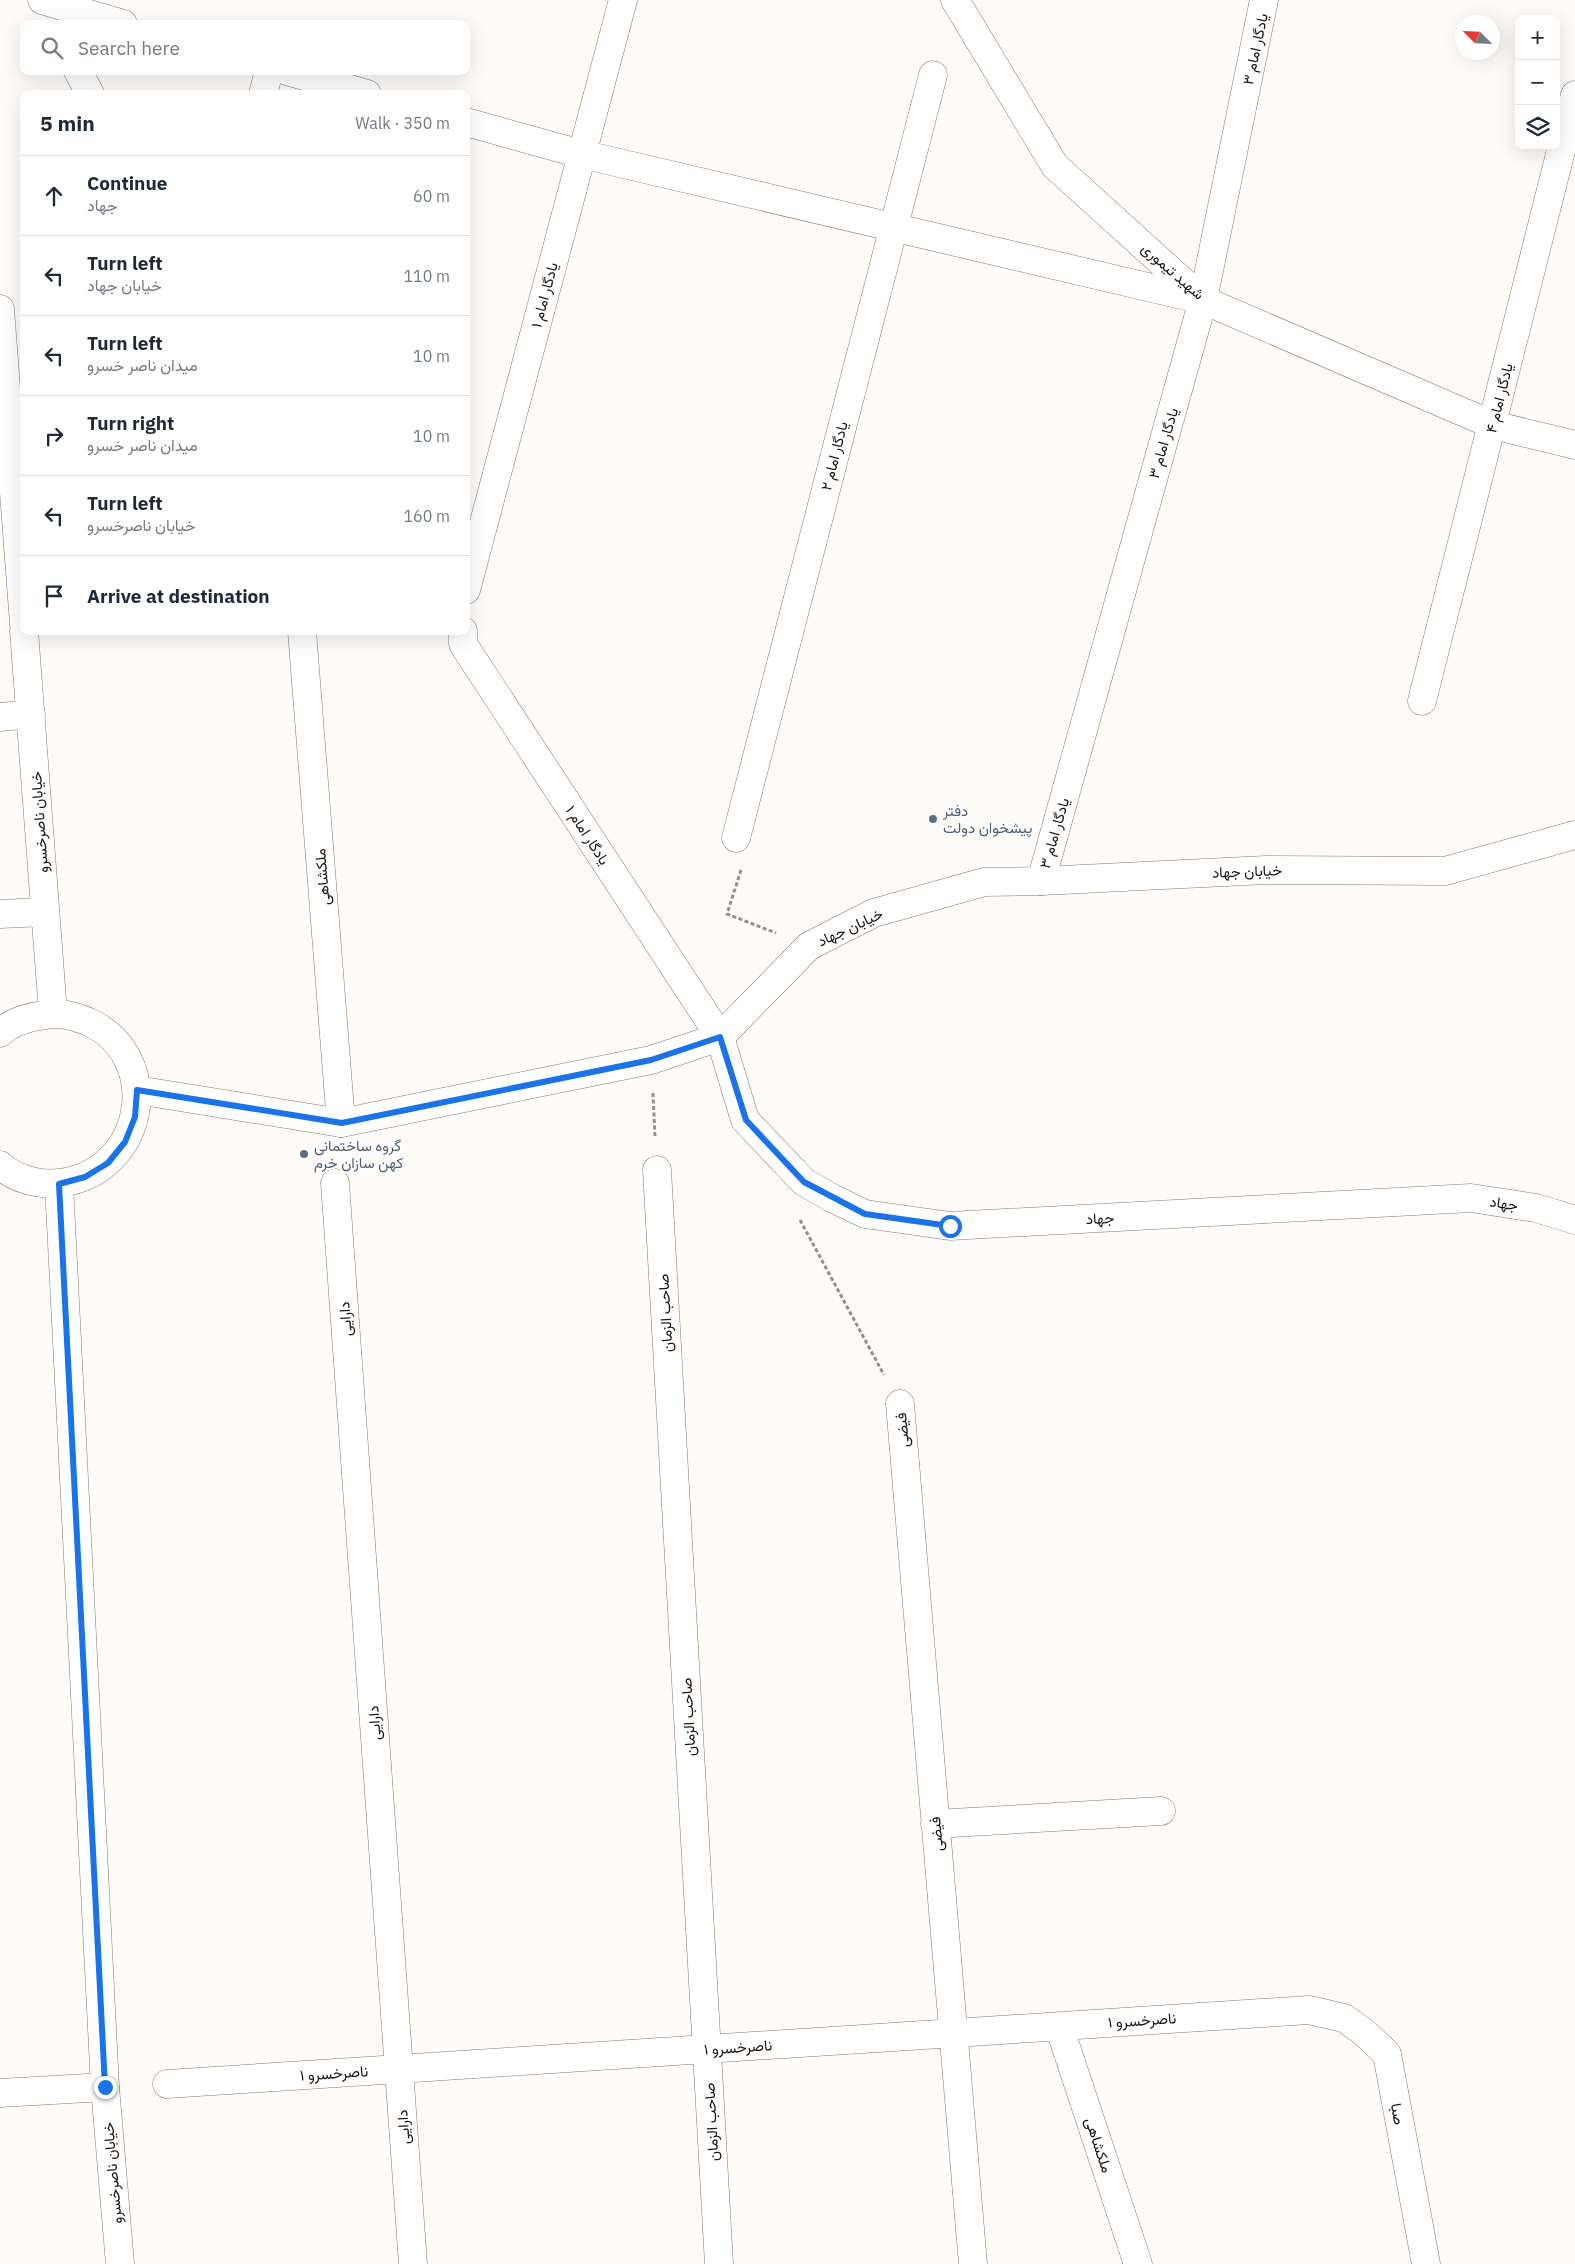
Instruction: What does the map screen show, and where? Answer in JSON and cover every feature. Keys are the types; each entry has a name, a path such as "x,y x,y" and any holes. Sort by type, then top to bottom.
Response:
{"street":[{"path":"41,0 50,20"},
{"path":"41,0 110,20"},
{"name":"یادگار امام ۱","path":"470,575 623,0"},
{"name":"شهید تیموری","path":"955,0 1054,166 1203,300 1493,425 1575,446"},
{"name":"یادگار امام ۳","path":"1041,881 1203,300 1264,0"},
{"path":"80,75 88,90"},
{"path":"264,90 268,75"},
{"path":"301,75 353,90"},
{"name":"یادگار امام ۲","path":"736,838 933,75"},
{"name":"یادگار امام ۴","path":"1422,701 1575,95"},
{"path":"470,123 581,154 1203,300"},
{"path":"0,309 9,541 20,602"},
{"name":"خیابان ناصرخسرو","path":"24,635 53,1013"},
{"name":"ملکشاهی","path":"302,635 342,1123"},
{"name":"یادگار امام ۱","path":"462,635 463,644 720,1037"},
{"path":"0,717 31,714"},
{"name":"خیابان جهاد","path":"137,1090 342,1123 651,1060 720,1037 809,946 874,913 984,882 1266,870 1444,871 1575,835"},
{"path":"0,914 45,912"},
{"path":"0,1032 27,1017 53,1013 85,1020 100,1028 118,1044 130,1066 137,1090 135,1117 125,1142 108,1163 85,1177 59,1184 30,1181 0,1165"},
{"name":"جهاد","path":"720,1037 746,1120 804,1182 865,1214 950,1226 1471,1198 1536,1208 1575,1220"},
{"name":"صاحب الزمان","path":"657,1170 720,2264"},
{"name":"دارایی","path":"335,1182 413,2264"},
{"name":"خیابان ناصرخسرو","path":"59,1184 105,2087 120,2264"},
{"name":"فیضی","path":"900,1404 973,2264"},
{"path":"935,1824 1161,1812"},
{"name":"ناصرخسرو ۱","path":"167,2084 1309,2010"},
{"name":"صبا","path":"1309,2010 1344,2018 1365,2033 1387,2054 1426,2264"},
{"name":"ملکشاهی","path":"1059,2026 1138,2264"},
{"path":"0,2093 105,2087"}],"path":[{"path":"736,838 750,841 727,914 809,946"},
{"path":"651,1060 657,1170"},
{"path":"797,1214 900,1404"}],"place":[{"name":"دفتر پیشخوان دولت","path":"933,819"},
{"name":"گروه ساختمانی کهن سازان خرم","path":"304,1154"}],"route":[{"path":"105,2087 59,1184 85,1177 108,1163 125,1142 135,1117 137,1090 342,1123 651,1060 720,1037 746,1120 785,1164 804,1182 865,1214 950,1226"}]}
